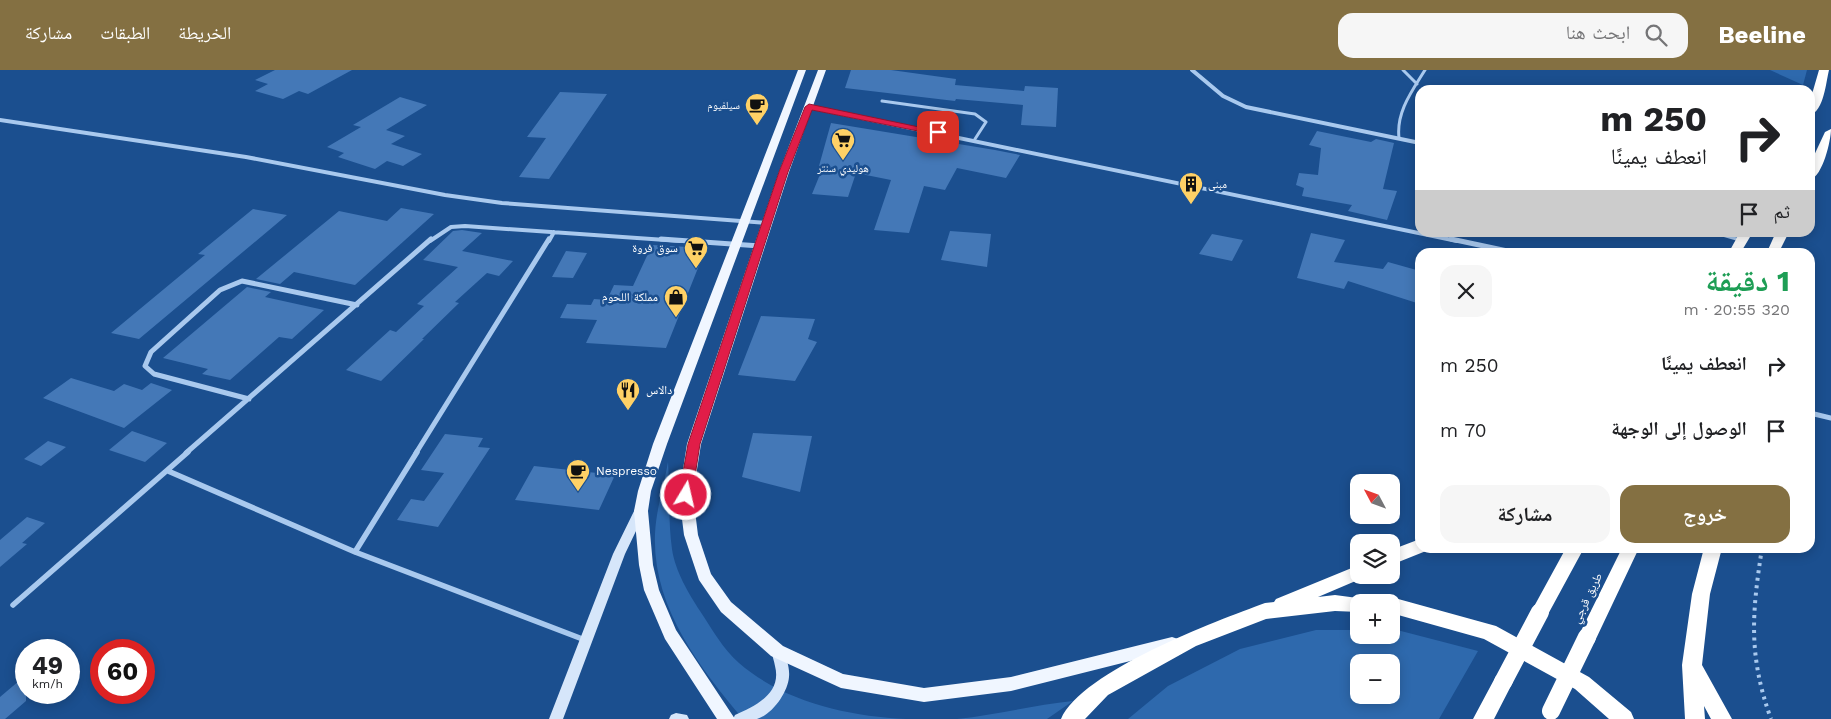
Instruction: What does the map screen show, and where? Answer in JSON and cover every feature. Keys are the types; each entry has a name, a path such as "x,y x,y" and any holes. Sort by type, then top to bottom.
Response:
{"highway":[{"path":"1815,102 1824,70"},
{"path":"1818,96 1831,100"},
{"path":"1815,167 1830,139"},
{"path":"1738,248 1744,237"},
{"path":"1400,554 1415,548"},
{"path":"1483,719 1572,553"},
{"name":"طريق قرجي","path":"1549,715 1628,553"},
{"path":"1695,719 1692,665 1701,594 1712,553"},
{"path":"1071,719 1101,689 1189,640 1265,612 1350,576"},
{"path":"1265,612 1335,603 1350,604"},
{"path":"1400,607 1489,632 1582,684 1624,719"},
{"path":"1692,665 1722,719"}],"main road":[{"path":"726,719 681,654 662,622 651,591 644,559 641,507 660,444 802,70"},
{"path":"822,70 767,223 694,444 686,495 691,535 704,576 726,607 777,651 841,681 924,695 1011,684 1189,640"}],"street":[{"path":"1192,70 1223,96 1246,107 1415,142"},
{"path":"809,107 975,139 1415,232"},
{"path":"0,120 246,157 492,202 767,223"},
{"path":"13,605 437,234 451,227 465,226 760,246"},
{"path":"355,552 554,232"},
{"path":"1441,237 1493,248"},
{"path":"249,399 154,374 145,366 151,352 220,290 230,284 242,282 357,305"},
{"path":"1815,414 1831,418"},
{"path":"168,471 355,552 585,640"},
{"path":"556,719 618,554 641,507"},
{"path":"740,719 751,717 757,713 778,692 783,678 782,664 777,651"},
{"path":"676,719 682,719"}],"lane":[{"path":"1403,70 1417,84 1425,70"},
{"path":"1399,138 1397,127 1400,116 1415,88"},
{"path":"882,101 975,114 986,122 975,139"}],"path":[{"path":"1761,553 1753,610 1753,638 1758,668 1771,719"}],"shaded area":[{"path":"1770,70 1807,70 1803,85"},
{"path":"668,462 671,538 676,566 696,604 728,652 757,676 776,688 796,697 840,710 906,719 743,719 695,657 681,634 661,586 656,560 655,534 658,507"},
{"path":"1316,630 1350,630 1350,644 1400,644 1401,631 1478,651 1439,719 1128,719 1168,686 1240,649"},
{"path":"1073,701 1047,719 957,719 1044,705"}],"building":[{"path":"275,70 352,70 308,94 299,91 283,99 255,91 268,84 255,80"},
{"path":"851,70 891,70 956,79 955,85 1024,91 1025,86 1058,88 1056,127 1021,125 1023,105 956,99 955,101 845,88"},
{"path":"560,92 607,94 549,179 519,177 546,138 527,137"},
{"path":"400,97 427,105 386,130 405,136 391,144 422,154 403,166 387,161 375,169 338,157 344,153 327,147 361,127 353,125"},
{"path":"831,123 1020,155 1006,178 957,168 945,190 924,186 909,233 874,230 891,180 856,173 848,197 812,194 823,167 819,166"},
{"path":"1317,131 1371,142 1376,139 1394,143 1383,189 1397,191 1387,220 1348,211 1352,205 1302,196 1304,188 1296,185 1299,173 1318,175 1321,148 1309,145"},
{"path":"401,208 434,214 355,285 294,272 280,284 256,279 339,211 387,221"},
{"path":"253,209 287,215 139,339 111,333 205,255 198,254"},
{"path":"462,230 482,233 462,251 513,261 499,276 487,273 455,302 459,303 381,381 346,370 390,330 396,332 424,306 417,304 458,267 423,260 453,231"},
{"path":"950,231 991,234 987,267 941,260"},
{"path":"1311,233 1345,240 1334,262 1383,269 1388,262 1415,270 1415,302 1348,281 1344,289 1297,278"},
{"path":"1212,234 1243,240 1232,261 1199,254"},
{"path":"652,245 706,248 666,348 586,343 597,320 560,318 567,304 591,305 594,299 607,300 614,285 633,286"},
{"path":"566,251 587,253 573,278 552,277"},
{"path":"247,287 271,292 265,297 324,310 292,339 279,337 230,380 202,374 208,369 163,358"},
{"path":"761,316 815,319 808,339 817,342 795,381 738,375"},
{"path":"71,378 114,391 124,384 142,390 151,383 172,390 124,428 43,398"},
{"path":"132,431 167,443 145,462 109,450"},
{"path":"753,433 812,436 800,492 742,477"},
{"path":"445,434 483,438 478,447 490,448 438,527 397,520 411,499 424,501 444,473 421,470"},
{"path":"48,441 66,447 41,466 24,459"},
{"path":"534,466 615,475 599,510 515,500"},
{"path":"27,517 45,523 22,543 27,544 0,567 0,540"},
{"path":"15,684 15,704 22,704 5,719 0,719 0,697"}],"place":[{"name":"سيلفيوم","path":"757,126"},
{"name":"هوليدي سنتر","path":"843,161"},
{"name":"مبنى","path":"1191,205"},
{"name":"سوق فروة","path":"696,269"},
{"name":"مملكة اللحوم","path":"676,318"},
{"name":"دالاس","path":"628,411"},
{"name":"Nespresso","path":"578,492"}],"route":[{"path":"686,495 694,444 784,172 809,107 938,132"}]}
